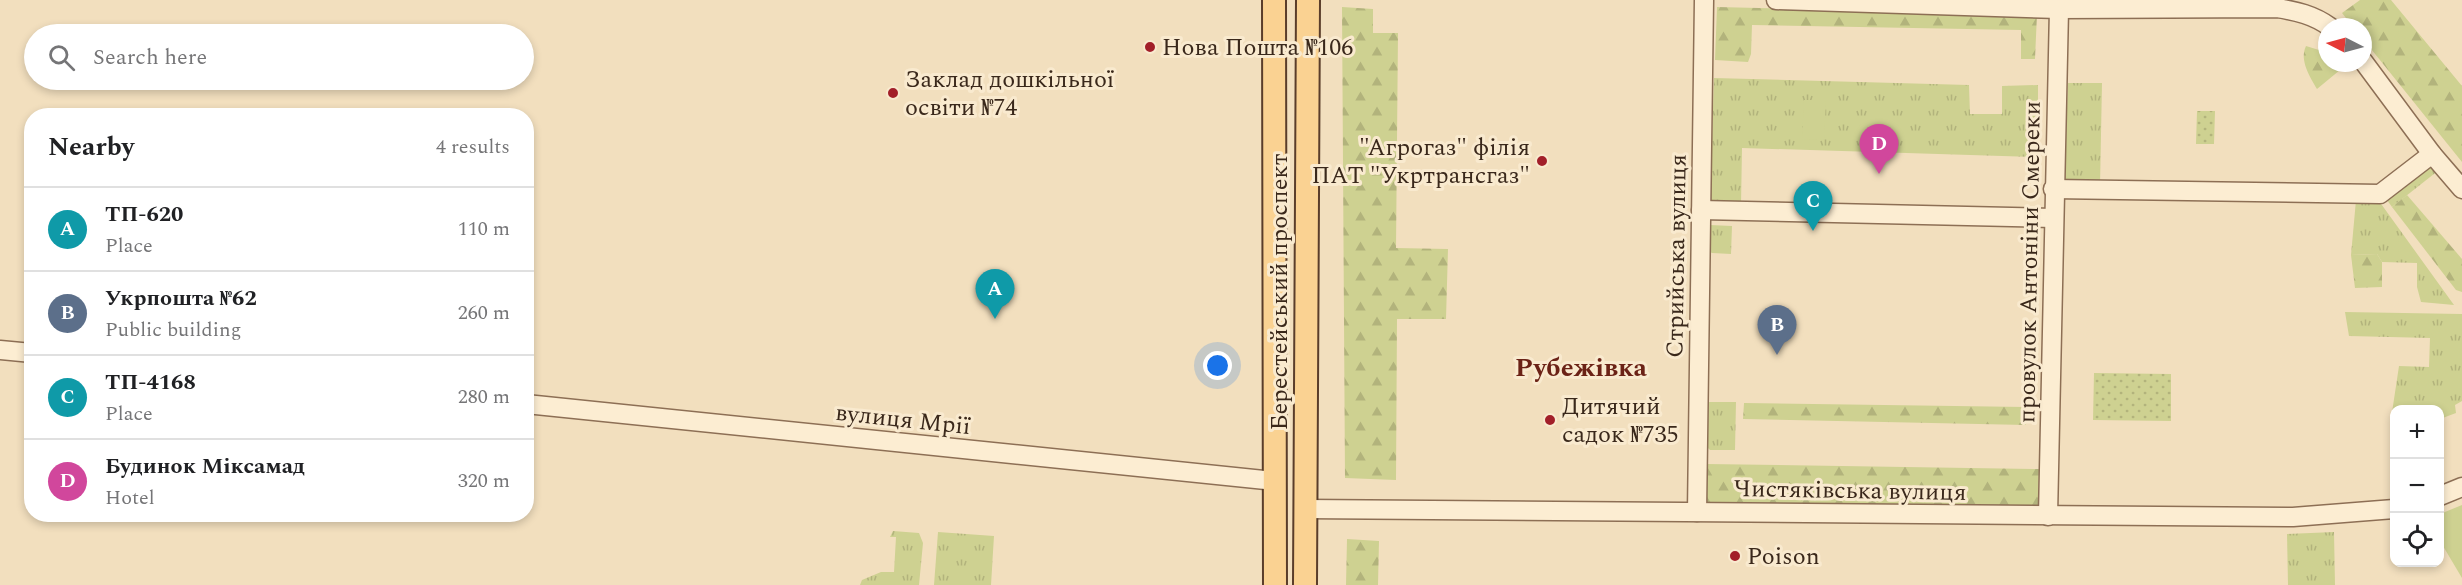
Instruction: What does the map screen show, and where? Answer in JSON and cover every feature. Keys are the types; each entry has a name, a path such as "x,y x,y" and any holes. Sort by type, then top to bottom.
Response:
{"main road":[{"name":"Берестейський проспект","path":"1274,0 1275,585"},
{"name":"Берестейський проспект","path":"1305,585 1308,0"}],"street":[{"name":"Стрийська вулиця","path":"1697,512 1704,0"},
{"path":"1776,0 1914,2 2059,9 2277,8 2298,11 2318,19"},
{"name":"провулок Антоніни Смереки","path":"2048,516 2059,9"},
{"path":"2371,72 2432,154 2462,189"},
{"path":"2054,189 2380,194 2432,154"},
{"path":"1701,210 2053,218"},
{"path":"0,350 24,352"},
{"name":"вулиця Мрії","path":"534,405 1275,481"},
{"path":"2444,494 2462,487"},
{"name":"Чистяківська вулиця","path":"1305,509 2293,517 2390,509"}],"green space":[{"path":"2360,0 2391,0 2462,86 2462,162 2372,50 2372,18 2346,18 2342,13"},
{"path":"1342,7 1373,9 1373,33 1398,33 1396,248 1448,249 1446,319 1397,319 1396,480 1345,478"},
{"path":"1717,7 2037,14 2035,59 2021,59 2021,30 1752,25 1751,54 1748,62 1715,60"},
{"path":"2306,46 2318,50 2318,72 2338,72 2317,89 2305,63"},
{"path":"1714,78 1969,85 1970,114 2002,114 2002,86 2038,85 2038,157 1742,148 1741,205 1714,204 1710,199"},
{"path":"2068,83 2102,83 2100,186 2064,185"},
{"path":"1804,100 1826,100 1824,140 1802,139"},
{"path":"2197,111 2215,111 2214,144 2196,144"},
{"path":"2428,161 2439,170 2392,207 2384,196"},
{"path":"2407,195 2462,259 2462,292 2456,290 2392,207"},
{"path":"2356,200 2379,201 2454,305 2421,302 2417,287 2417,263 2382,262 2377,254 2351,255"},
{"path":"1710,225 1732,226 1731,254 1708,251"},
{"path":"2377,254 2382,262 2382,287 2355,288 2351,255"},
{"path":"2345,312 2462,314 2462,401 2455,405 2456,413 2444,418 2444,405 2393,405 2399,366 2429,367 2430,338 2349,336"},
{"path":"2094,373 2171,374 2171,421 2093,420"},
{"path":"1708,402 1736,402 1735,450 1710,450 1704,444 1704,407"},
{"path":"1744,403 2026,407 2026,425 1743,419"},
{"path":"1706,464 2039,469 2038,508 1706,504"},
{"path":"2462,505 2462,578 2444,548 2444,512"},
{"path":"893,531 919,533 923,543 919,585 860,585 862,580 881,572 894,572 896,537 890,537"},
{"path":"938,532 994,536 991,585 934,585"},
{"path":"2334,532 2335,585 2288,585 2287,534"},
{"path":"1347,539 1379,541 1378,585 1346,585"}],"place":[{"name":"Нова Пошта №106","path":"1150,47"},
{"name":"Заклад дошкільної освіти №74","path":"893,93"},
{"name":"\"Агрогаз\" філія ПАТ \"Укртрансгаз\"","path":"1542,161"},
{"name":"Будинок Міксамад","path":"1879,174"},
{"name":"ТП-4168","path":"1813,231"},
{"name":"ТП-620","path":"995,319"},
{"name":"Укрпошта №62","path":"1777,355"},
{"name":"Дитячий садок №735","path":"1550,420"},
{"name":"Poison","path":"1735,556"}],"district":[{"name":"Рубежівка","path":"1581,367"}]}
